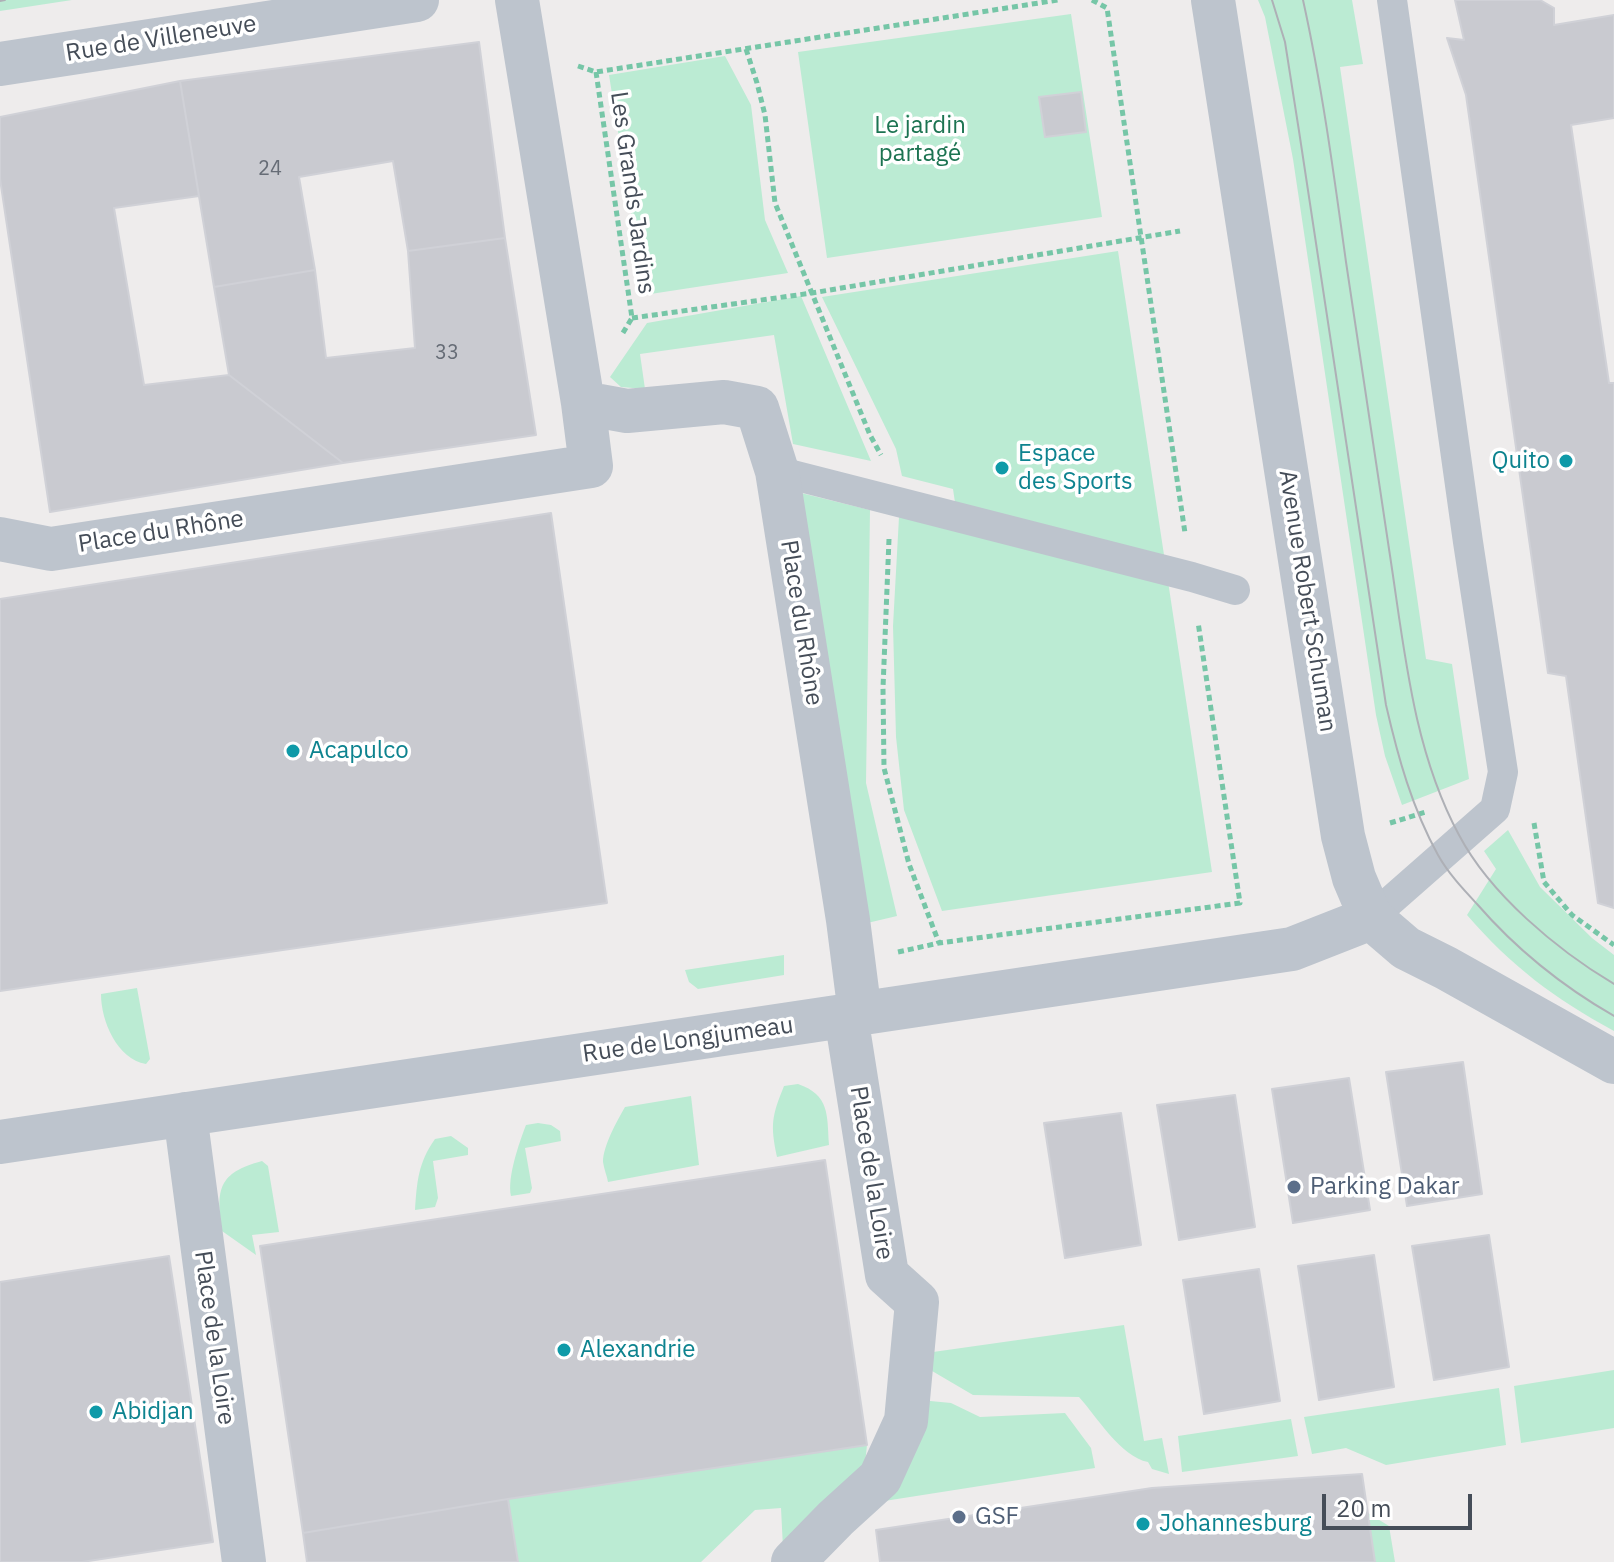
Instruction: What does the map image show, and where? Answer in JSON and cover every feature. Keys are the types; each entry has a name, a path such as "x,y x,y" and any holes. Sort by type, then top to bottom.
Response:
{"street":[{"name":"Rue de Villeneuve","path":"0,64 417,0"},
{"name":"Place du Rhône","path":"0,539 51,549 591,466 517,0"},
{"name":"Avenue Robert Schuman","path":"1213,0 1343,836 1354,878 1371,918 1406,948 1614,1062"},
{"name":"Place du Rhône","path":"583,403 627,411 724,402 757,408 777,471 848,920 853,1015"},
{"name":"Rue de Longjumeau","path":"0,1142 1292,949 1371,918"},
{"name":"Place de la Loire","path":"793,1562 880,1478 906,1421 917,1302 887,1275 853,1015"},
{"name":"Place de la Loire","path":"185,1114 244,1562"}],"lane":[{"path":"1371,918 1495,809 1503,772 1392,0"},
{"path":"777,471 1235,590"}],"path":[{"path":"573,65 596,72 1058,0"},
{"name":"Les Grands Jardins","path":"583,403 632,318 596,72"},
{"path":"632,318 812,293 1180,231"}],"green space":[{"path":"0,0 72,0 0,11"},
{"path":"1258,0 1352,0 1363,64 1340,67 1426,659 1452,664 1469,779 1402,805 1385,756 1376,715 1293,159 1265,17"},
{"name":"Le jardin partagé","path":"1071,14 1102,217 827,258 798,52"},
{"path":"725,56 751,105 765,220 788,273 644,295 609,75"},
{"path":"1118,251 1212,872 942,911 904,810 896,737 893,626 899,517 959,530 953,489 902,476 896,449 822,297"},
{"path":"801,296 871,461 793,444 774,335 640,354 645,389 621,387 610,377 647,323"},
{"path":"797,492 870,510 866,783 897,916 863,924"},
{"path":"1508,830 1540,887 1614,955 1614,1031 1535,980 1467,915 1496,869 1484,851"},
{"path":"784,955 784,975 698,989 689,982 685,970"},
{"path":"137,988 150,1059 146,1064 136,1061 119,1047 108,1027 102,1005 101,994"},
{"path":"798,1084 816,1094 825,1107 829,1145 777,1157 773,1120 777,1105 784,1086"},
{"path":"691,1096 699,1165 608,1182 603,1162 605,1149 625,1107"},
{"path":"526,1125 551,1125 560,1131 561,1141 525,1148 532,1188 530,1193 511,1196 512,1170 523,1132"},
{"path":"451,1136 468,1148 468,1155 433,1161 438,1198 435,1207 415,1210 425,1156 435,1139"},
{"path":"262,1161 268,1166 279,1232 252,1235 256,1255 222,1231 220,1194 228,1177"},
{"path":"1124,1325 1144,1441 1162,1438 1169,1474 1152,1469 1148,1462 1128,1453 1079,1397 973,1395 927,1368 933,1352"},
{"path":"1614,1370 1614,1428 1521,1443 1514,1386"},
{"path":"1499,1388 1506,1445 1386,1465 1346,1448 1312,1454 1304,1417"},
{"path":"920,1400 951,1403 980,1417 1065,1413 1091,1448 1095,1468 878,1502"},
{"path":"1291,1419 1298,1456 1182,1472 1178,1436"},
{"path":"867,1445 865,1464 783,1548 781,1508 755,1510 701,1562 518,1562 508,1499"},
{"path":"1368,1513 1389,1526 1395,1562 1375,1562"}],"building":[{"name":"Quito","path":"1455,0 1540,0 1554,8 1554,25 1614,15 1614,118 1571,125 1609,383 1614,383 1614,908 1598,903 1566,676 1548,673 1466,95 1447,38 1464,40"},
{"path":"479,42 505,238 408,251 393,161 299,177 315,270 214,287 180,81"},
{"path":"180,81 199,196 114,208 144,385 229,375 343,463 50,512 0,179 0,117"},
{"path":"1081,92 1086,132 1045,137 1039,97"},
{"path":"505,238 536,435 343,463 229,375 214,287 315,270 326,358 415,348 408,251"},
{"name":"Acapulco","path":"551,513 607,903 0,991 0,599"},
{"path":"1463,1062 1482,1194 1407,1206 1386,1072"},
{"path":"1349,1078 1370,1210 1293,1223 1272,1089"},
{"path":"1235,1095 1255,1227 1179,1240 1157,1105"},
{"path":"1121,1113 1141,1245 1065,1258 1044,1123"},
{"name":"Alexandrie","path":"825,1160 867,1445 303,1533 260,1246"},
{"path":"1489,1235 1509,1367 1434,1380 1412,1246"},
{"path":"1374,1255 1394,1387 1319,1400 1298,1266"},
{"name":"Abidjan","path":"169,1256 213,1542 82,1562 0,1562 0,1282"},
{"path":"1259,1269 1280,1401 1204,1414 1183,1280"},
{"name":"Johannesburg","path":"1362,1474 1375,1562 880,1562 876,1530 1152,1488"},
{"path":"508,1499 518,1562 307,1562 303,1533"}],"tram line":[{"path":"0,1 5,0"},
{"path":"1272,0 1285,42 1386,705 1407,782 1438,855 1461,887 1492,921 1541,966 1614,1016"},
{"path":"1303,0 1327,131 1405,659 1430,767 1459,835 1488,878 1548,937 1614,984"}],"place":[{"name":"Quito","path":"1566,461"},
{"name":"Espace des Sports","path":"1002,468"},
{"name":"Acapulco","path":"293,751"},
{"name":"Parking Dakar","path":"1294,1187"},
{"name":"Alexandrie","path":"564,1350"},
{"name":"Abidjan","path":"96,1412"},
{"name":"GSF","path":"959,1517"},
{"name":"Johannesburg","path":"1143,1524"}]}
